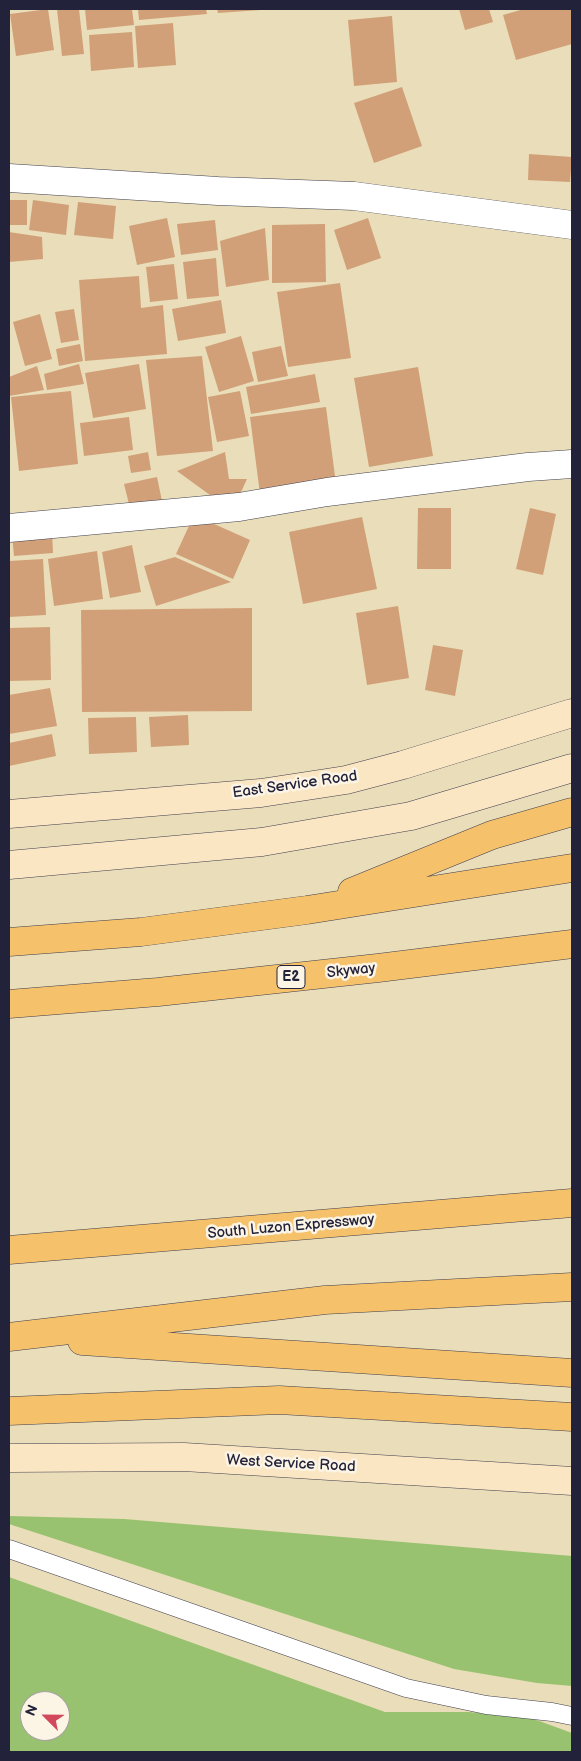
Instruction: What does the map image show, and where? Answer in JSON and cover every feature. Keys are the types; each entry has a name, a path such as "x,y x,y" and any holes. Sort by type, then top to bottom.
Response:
{"highway":[{"path":"307,910 492,835 572,812"},
{"path":"9,942 141,932 307,910 572,868"},
{"name":"Skyway","path":"9,1004 186,989 572,944"},
{"name":"South Luzon Expressway","path":"9,1250 572,1203"},
{"path":"12,1337 325,1300 572,1287"},
{"path":"12,1337 572,1373"},
{"path":"9,1411 280,1400 572,1418"}],"main road":[{"name":"East Service Road","path":"9,814 261,793 346,780 440,754 572,712"},
{"path":"9,865 262,842 411,816 572,768"},
{"name":"West Service Road","path":"9,1458 184,1457 572,1481"}],"street":[{"path":"9,178 218,191 354,196 572,225"},
{"path":"9,528 239,507 337,491 528,467 572,464"}],"lane":[{"path":"9,1550 406,1688 486,1705 572,1716"}],"green space":[{"path":"9,1516 124,1519 572,1556 572,1686 537,1683 454,1669 9,1524"},
{"path":"9,1577 385,1712 469,1712 531,1718 572,1733 572,1752 9,1752"}],"building":[{"path":"48,9 54,50 16,56 10,14"},
{"path":"57,9 79,9 84,54 62,56"},
{"path":"85,9 132,9 134,25 87,30"},
{"path":"138,9 206,9 207,14 139,20"},
{"path":"217,9 261,9 261,10 218,13"},
{"path":"459,9 489,9 493,22 465,30"},
{"path":"524,9 572,9 572,44 516,60 503,15"},
{"path":"392,16 397,82 354,86 348,20"},
{"path":"173,23 176,65 138,68 135,26"},
{"path":"132,32 134,67 91,71 89,35"},
{"path":"402,87 422,146 374,163 354,103"},
{"path":"529,154 572,157 570,182 528,180"},
{"path":"9,200 27,200 27,225 9,225"},
{"path":"33,200 69,205 66,235 29,230"},
{"path":"78,202 116,206 113,239 74,235"},
{"path":"167,218 175,257 137,265 129,226"},
{"path":"368,218 381,258 347,270 334,230"},
{"path":"215,220 218,250 181,255 177,224"},
{"path":"325,224 326,282 272,283 272,225"},
{"path":"265,228 269,280 226,287 220,241"},
{"path":"9,232 42,237 43,259 9,262"},
{"path":"216,258 219,296 187,299 183,262"},
{"path":"174,264 178,299 150,302 146,267"},
{"path":"139,276 141,308 163,305 167,354 85,361 79,280"},
{"path":"340,283 351,358 288,367 277,292"},
{"path":"221,300 226,333 178,341 172,309"},
{"path":"74,309 79,340 61,343 55,312"},
{"path":"40,314 52,359 25,366 13,322"},
{"path":"241,336 254,381 219,392 205,347"},
{"path":"80,344 83,361 59,366 56,349"},
{"path":"281,346 288,376 258,382 252,352"},
{"path":"202,356 213,451 157,456 146,360"},
{"path":"79,364 84,384 47,390 44,374"},
{"path":"139,364 146,409 93,418 85,373"},
{"path":"37,366 44,390 9,396 9,377"},
{"path":"418,367 433,456 369,467 354,378"},
{"path":"315,374 320,402 251,414 246,387"},
{"path":"71,391 78,464 19,471 11,397"},
{"path":"240,391 249,436 217,442 208,397"},
{"path":"326,407 336,484 260,494 250,417"},
{"path":"129,417 133,450 84,456 80,423"},
{"path":"148,452 151,470 131,473 128,456"},
{"path":"225,452 229,479 247,479 237,501 225,506 177,471"},
{"path":"157,477 162,501 130,508 124,484"},
{"path":"418,508 451,508 451,569 417,569"},
{"path":"530,508 556,514 543,575 516,569"},
{"path":"194,515 250,540 233,579 176,554"},
{"path":"362,517 377,589 303,604 289,532"},
{"path":"52,532 53,553 14,556 12,535"},
{"path":"132,545 141,592 110,598 102,552"},
{"path":"97,551 103,599 54,606 48,559"},
{"path":"175,557 231,582 156,606 144,566"},
{"path":"43,559 46,615 9,617 9,561"},
{"path":"398,606 409,678 367,685 356,613"},
{"path":"252,608 252,711 82,712 81,610"},
{"path":"50,627 51,680 9,681 9,628"},
{"path":"433,645 463,650 455,696 425,690"},
{"path":"50,688 57,726 9,734 9,695"},
{"path":"188,715 189,745 151,747 149,717"},
{"path":"136,717 137,752 89,754 88,718"},
{"path":"52,734 56,756 9,766 9,743"}]}
